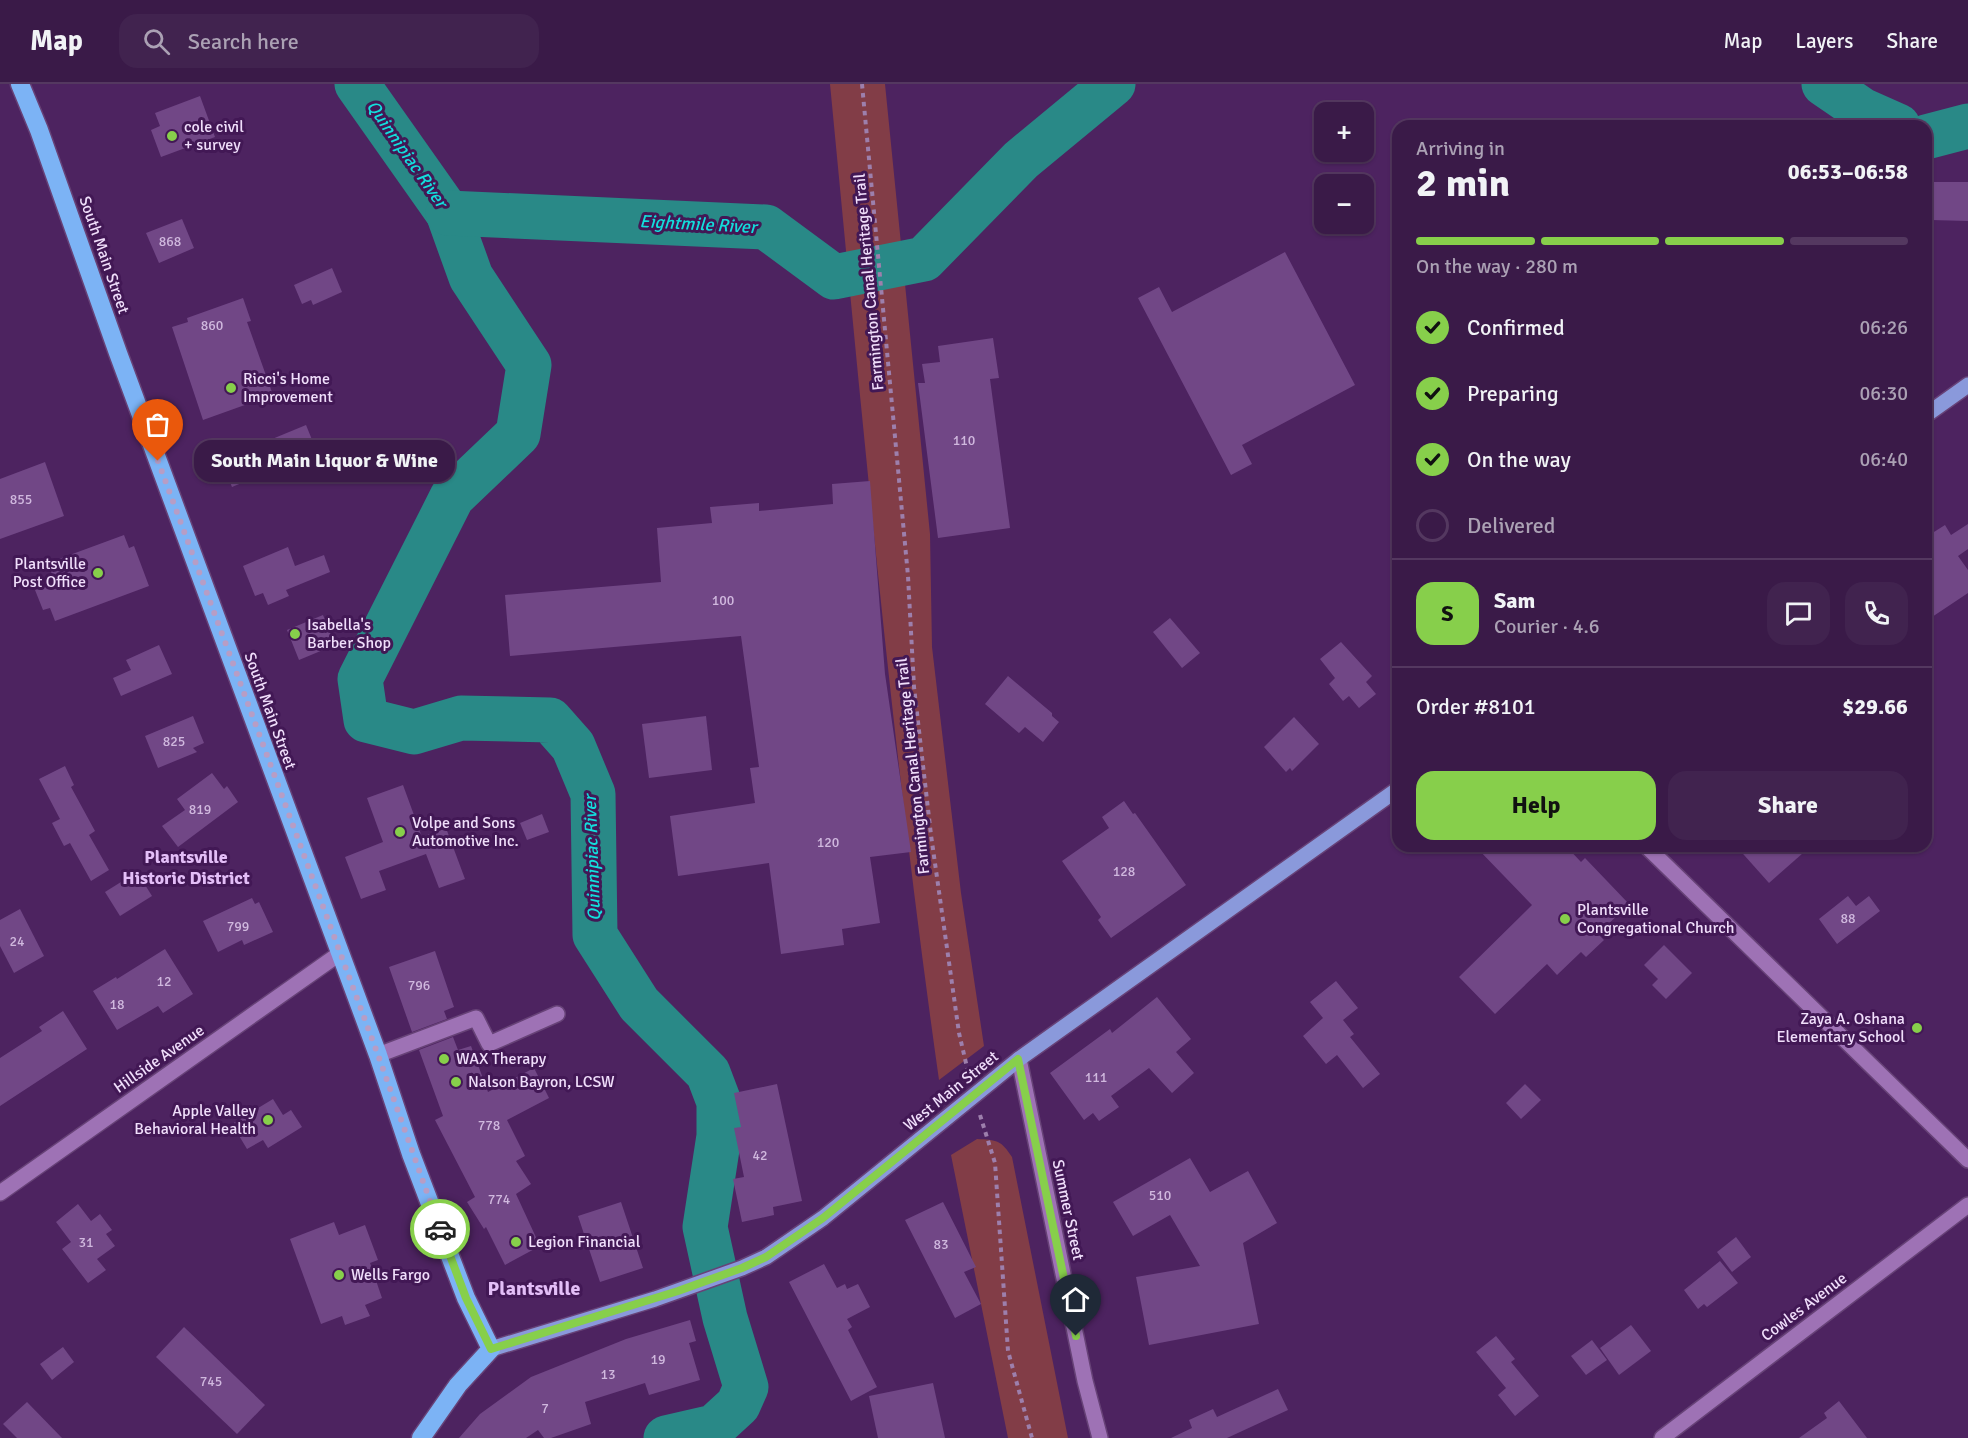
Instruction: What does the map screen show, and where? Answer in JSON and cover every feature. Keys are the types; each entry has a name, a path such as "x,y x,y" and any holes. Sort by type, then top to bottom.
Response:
{"highway":[{"name":"South Main Street","path":"20,84 39,130 122,364 378,1055 411,1154 466,1298 491,1349"},
{"path":"421,1438 458,1384 491,1349"}],"main road":[{"path":"1932,411 1968,385"},
{"name":"West Main Street","path":"491,1349 700,1283 766,1257 823,1218 1018,1059 1392,793"}],"street":[{"path":"1652,852 1968,1160"},
{"name":"Hillside Avenue","path":"0,1193 339,954"},
{"path":"378,1055 476,1018 489,1044 556,1014"},
{"name":"Summer Street","path":"1018,1059 1085,1381 1100,1438"},
{"name":"Cowles Avenue","path":"1662,1438 1968,1205"}],"path":[{"name":"Farmington Canal Heritage Trail","path":"862,84 908,576 914,687 930,824 959,1033 974,1095 995,1163 1008,1351 1032,1438"}],"shaded area":[{"path":"830,84 885,84 930,534 932,647 961,893 984,1046 939,1080 892,707"},
{"path":"977,1139 998,1142 1012,1157 1068,1438 1008,1438 951,1155"}],"building":[{"path":"200,96 215,137 161,157 151,130 160,126 155,113"},
{"path":"1932,182 1968,182 1968,221 1932,220"},
{"path":"182,219 194,248 159,263 146,233"},
{"path":"1285,252 1355,385 1242,445 1252,464 1231,475 1138,298 1159,287 1172,312"},
{"path":"332,268 342,292 313,305 311,300 302,304 294,285"},
{"path":"243,298 251,321 247,322 273,395 203,420 172,327 188,322 187,318"},
{"path":"993,338 999,378 990,379 1010,528 938,538 918,383 925,383 922,364 940,362 938,346"},
{"path":"306,425 317,452 232,487 221,460"},
{"path":"45,462 64,516 0,539 0,479"},
{"path":"870,481 885,674 911,852 870,857 880,923 842,929 844,945 781,954 769,863 678,876 670,816 755,803 750,768 759,767 741,636 510,656 505,595 661,582 657,528 712,523 710,507 759,503 759,511 833,504 832,484"},
{"path":"1968,524 1968,549 1958,556 1968,570 1968,593 1932,617 1932,533 1945,525 1951,535"},
{"name":"Plantsville Post Office","path":"124,535 129,548 134,546 149,586 55,621 50,608 43,610 35,590 55,583 48,563"},
{"path":"288,547 295,566 324,555 330,572 286,590 289,596 268,605 263,593 255,596 243,566"},
{"path":"323,615 335,645 299,660 287,630"},
{"path":"1170,618 1200,653 1182,668 1153,632"},
{"path":"1341,642 1372,676 1366,682 1376,694 1359,708 1349,696 1343,701 1329,684 1335,678 1320,659"},
{"path":"159,645 172,674 121,696 113,678 131,670 126,660"},
{"path":"1008,676 1052,713 1052,716 1059,722 1043,742 1025,727 1019,733 985,704"},
{"path":"193,716 204,743 193,748 197,752 158,768 145,736"},
{"path":"706,716 712,770 649,778 642,724"},
{"path":"1294,717 1319,744 1292,771 1290,768 1286,772 1264,747"},
{"path":"65,766 74,785 71,787 95,831 89,835 109,870 91,881 70,843 64,846 52,823 60,819 39,779"},
{"path":"212,773 224,789 227,786 238,802 178,847 162,826 185,810 177,799"},
{"name":"Volpe and Sons Automotive Inc.","path":"403,785 422,837 446,828 465,879 439,888 426,854 379,871 386,890 361,899 345,857 383,842 367,798"},
{"path":"1124,801 1186,885 1111,938 1098,920 1101,917 1062,861 1109,828 1102,817"},
{"path":"542,814 549,832 527,840 520,823"},
{"name":"Plantsville Congregational Church","path":"1481,852 1572,852 1581,862 1585,858 1629,904 1598,934 1604,940 1586,957 1581,952 1557,975 1547,964 1495,1014 1459,977 1532,905"},
{"path":"1741,852 1804,852 1769,883"},
{"path":"137,872 152,896 120,916 105,892"},
{"path":"1848,896 1856,906 1869,896 1880,911 1837,944 1819,919"},
{"path":"252,898 255,904 259,902 273,932 244,945 242,940 218,952 203,921"},
{"path":"20,909 44,956 14,973 0,946 0,920"},
{"path":"1664,945 1692,973 1666,999 1652,985 1658,979 1644,965"},
{"path":"165,949 193,994 163,1013 158,1006 117,1030 93,991"},
{"path":"435,951 454,1007 444,1011 447,1019 412,1032 389,967"},
{"path":"1336,981 1358,1008 1343,1020 1354,1034 1350,1037 1380,1074 1363,1088 1337,1055 1326,1064 1303,1036 1323,1018 1310,1002"},
{"path":"1157,997 1191,1039 1176,1052 1194,1073 1172,1093 1149,1068 1111,1096 1119,1107 1099,1121 1093,1113 1084,1120 1050,1073 1110,1029 1112,1033"},
{"path":"63,1011 87,1049 0,1106 0,1058 42,1031 39,1027"},
{"path":"453,1037 458,1050 471,1046 488,1092 534,1068 549,1098 507,1120 525,1156 516,1161 531,1184 516,1194 540,1246 505,1265 486,1227 484,1229 467,1202 475,1197 435,1120 443,1116 419,1050"},
{"path":"777,1084 802,1201 773,1207 774,1215 742,1222 733,1179 744,1177 734,1128 741,1127 734,1093"},
{"path":"1525,1084 1541,1100 1521,1119 1506,1103"},
{"name":"Apple Valley Behavioral Health","path":"273,1099 283,1115 291,1110 302,1127 268,1148 263,1140 247,1149 232,1124"},
{"path":"1190,1158 1210,1192 1248,1171 1277,1223 1243,1243 1259,1324 1149,1345 1136,1277 1200,1266 1170,1215 1133,1236 1113,1202"},
{"path":"621,1202 643,1268 600,1282 578,1216"},
{"path":"943,1202 976,1267 964,1272 981,1304 955,1318 905,1220"},
{"path":"78,1204 91,1221 100,1214 112,1230 106,1234 115,1246 97,1259 106,1270 88,1283 62,1249 71,1242 56,1222"},
{"name":"Wells Fargo","path":"334,1222 339,1235 365,1225 378,1260 370,1263 382,1298 365,1305 370,1316 345,1325 342,1316 321,1324 290,1239"},
{"path":"1736,1237 1751,1257 1732,1272 1717,1252"},
{"path":"1720,1261 1738,1283 1707,1307 1704,1304 1698,1309 1684,1290"},
{"path":"824,1264 837,1288 845,1284 847,1289 858,1284 870,1307 847,1319 852,1327 848,1330 877,1387 851,1401 789,1282"},
{"path":"690,1320 696,1341 689,1343 700,1380 649,1395 645,1383 585,1402 591,1424 551,1438 544,1438 538,1430 526,1438 459,1438 480,1414 531,1377 626,1339"},
{"path":"1631,1325 1651,1351 1619,1375 1600,1348"},
{"path":"184,1327 265,1405 237,1434 156,1357"},
{"path":"1496,1336 1515,1359 1511,1362 1539,1396 1515,1416 1498,1395 1506,1388 1476,1352"},
{"path":"1592,1340 1607,1360 1586,1375 1571,1356"},
{"path":"63,1347 74,1362 52,1380 40,1364"},
{"path":"933,1383 945,1438 878,1438 869,1396"},
{"path":"1278,1389 1288,1410 1227,1438 1171,1438 1192,1428 1189,1420 1213,1409 1217,1417"},
{"path":"1839,1401 1867,1438 1799,1438 1827,1418 1824,1413"},
{"path":"27,1402 62,1438 17,1438 3,1424"}],"waterway":[{"name":"Quinnipiac River","path":"357,84 448,213 471,277 529,365 518,434 452,497 360,679 366,720 414,732 461,718 550,720 573,746 593,794 595,935 639,1004 708,1073 719,1102 719,1136 705,1227 725,1318 746,1387 738,1405 714,1427 666,1438"},
{"name":"Eightmile River","path":"448,213 766,227 834,277 924,259 1021,160 1113,84"},
{"name":"Eightmile River","path":"1824,84 1862,110 1884,120"},
{"name":"Eightmile River","path":"1932,135 1968,126"}],"way so far":[{"path":"158,461 440,1229"}],"place":[{"name":"cole civil + survey","path":"172,136"},
{"name":"Ricci's Home Improvement","path":"231,388"},
{"name":"South Main Liquor & Wine","path":"158,461"},
{"name":"Plantsville Post Office","path":"98,573"},
{"name":"Isabella's Barber Shop","path":"295,634"},
{"name":"Volpe and Sons Automotive Inc.","path":"400,832"},
{"name":"Plantsville Congregational Church","path":"1565,919"},
{"name":"Zaya A. Oshana Elementary School","path":"1917,1028"},
{"name":"WAX Therapy","path":"444,1059"},
{"name":"Nalson Bayron, LCSW","path":"456,1082"},
{"name":"Apple Valley Behavioral Health","path":"268,1120"},
{"name":"Legion Financial","path":"516,1242"},
{"name":"Wells Fargo","path":"339,1275"}],"district":[{"name":"Plantsville Historic District","path":"186,867"},
{"name":"Plantsville","path":"534,1288"}],"route":[{"path":"440,1229 466,1298 491,1349 678,1291 766,1257 823,1218 1018,1059 1076,1336"}]}
